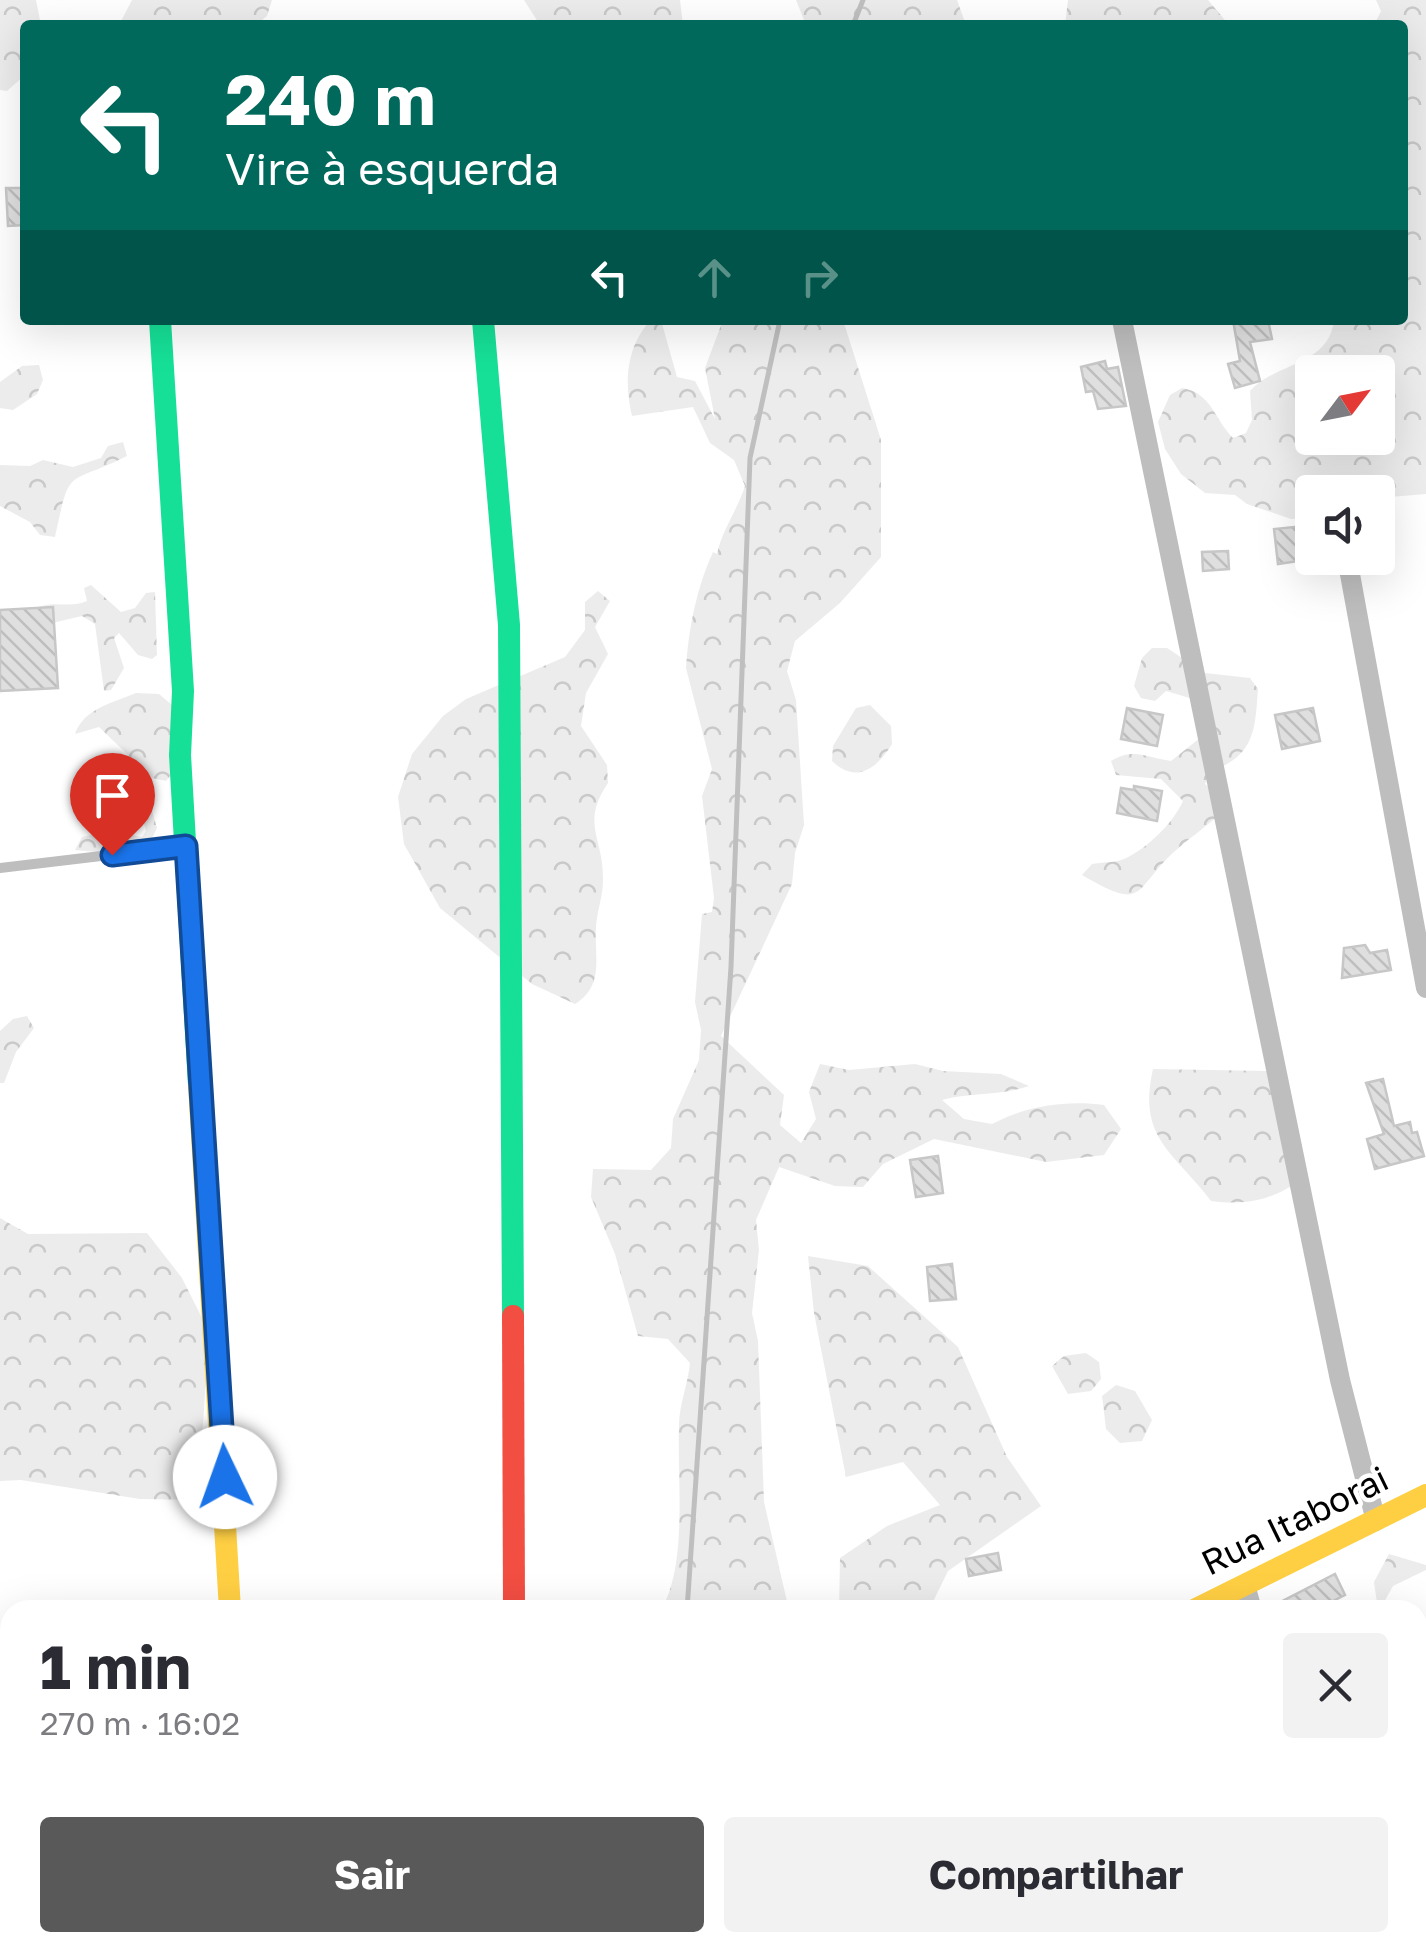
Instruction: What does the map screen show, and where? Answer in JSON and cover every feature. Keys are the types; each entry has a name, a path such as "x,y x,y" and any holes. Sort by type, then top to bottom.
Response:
{"street":[{"path":"160,325 183,691 180,755 229,1600"},
{"path":"482,325 509,625 514,1600"},
{"path":"1123,325 1340,1380 1376,1521"},
{"path":"1350,575 1426,988"},
{"name":"Rua Itaborai","path":"1214,1600 1426,1495"},
{"path":"1246,1584 1250,1600"}],"lane":[{"path":"0,868 186,846"}],"green space":[{"path":"0,0 36,0 40,20 20,20 20,79 7,91 0,90"},
{"path":"132,0 272,0 262,20 122,20"},
{"path":"524,0 680,0 682,20 537,20"},
{"path":"796,0 957,0 964,20 804,20"},
{"path":"1068,0 1208,0 1225,20 1066,20"},
{"path":"1376,0 1426,0 1426,494 1395,497 1395,475 1295,475 1295,519 1291,519 1247,504 1235,495 1205,493 1181,474 1165,449 1158,422 1170,395 1182,388 1200,395 1233,438 1246,433 1252,420 1250,391 1295,363 1295,455 1395,455 1395,355 1312,355 1330,335 1333,325 1408,325 1408,20 1376,20 1381,11"},
{"path":"647,325 662,325 677,377 695,381 715,419 705,368 721,325 845,325 881,440 881,557 840,603 795,641 787,671 796,700 804,825 795,853 792,884 721,1036 784,1095 780,1125 801,1143 816,1119 809,1092 820,1064 849,1070 915,1064 943,1071 1001,1074 1029,1086 942,1100 964,1119 992,1124 1046,1106 1104,1105 1121,1129 1104,1155 1046,1162 934,1139 883,1164 863,1187 835,1186 779,1167 756,1220 759,1250 752,1313 758,1341 764,1502 787,1600 665,1600 678,1546 679,1417 690,1363 668,1339 638,1336 615,1254 591,1197 593,1169 651,1170 671,1148 673,1119 699,1060 701,1030 695,1002 702,914 712,912 714,898 702,796 712,769 686,668 687,654 702,579 713,552 717,554 745,486 734,460 710,443 693,407 632,416 629,365"},
{"path":"39,365 43,380 37,394 13,410 0,408 0,382 22,366"},
{"path":"123,442 127,456 81,476 68,487 55,537 40,535 30,522 0,506 0,465 30,466 43,460 73,467 101,458 108,446"},
{"path":"91,585 121,612 135,608 146,593 155,592 157,655 152,659 138,655 119,633 114,638 124,668 111,690 104,691 95,624 82,616 52,623 35,609 87,601 84,588"},
{"path":"598,591 610,601 595,627 608,654 586,693 581,726 607,765 608,783 594,821 603,886 596,927 594,979 591,988 575,1004 532,984 440,908 404,844 398,797 412,754 443,716 466,699 565,657 585,630 585,602"},
{"path":"1152,648 1167,648 1205,673 1250,678 1258,689 1257,704 1253,730 1244,750 1211,771 1205,784 1229,805 1175,851 1137,892 1118,893 1082,875 1092,864 1120,860 1142,849 1166,826 1183,801 1161,779 1116,775 1111,761 1134,754 1171,761 1205,734 1193,699 1166,691 1155,701 1141,698 1134,686 1142,658"},
{"path":"136,693 159,694 172,705 171,775 166,781 152,778 99,727 75,734 92,712"},
{"path":"870,705 891,726 892,744 873,766 849,772 832,761 833,746 856,708"},
{"path":"140,795 148,797 157,828 147,848 118,854 75,850 82,837 110,831 142,837 146,831"},
{"path":"27,1016 34,1028 16,1052 4,1083 0,1083 0,1031 13,1019"},
{"path":"1153,1069 1268,1071 1295,1184 1254,1201 1211,1201 1172,1156 1155,1129 1149,1093"},
{"path":"0,1218 28,1234 147,1233 182,1278 209,1332 198,1500 140,1499 21,1480 0,1481"},
{"path":"808,1256 868,1266 958,1347 1007,1457 1041,1506 948,1571 934,1600 839,1600 840,1558 887,1526 940,1505 903,1462 846,1477 814,1313"},
{"path":"1086,1353 1099,1362 1101,1379 1091,1391 1068,1394 1052,1366 1064,1356"},
{"path":"1116,1385 1135,1391 1152,1420 1142,1441 1120,1443 1106,1429 1102,1396"},
{"path":"1389,1554 1426,1565 1426,1570 1393,1586 1385,1600 1377,1600 1374,1582"}],"building":[{"path":"6,188 20,188 20,225 8,226"},
{"path":"1234,325 1269,325 1272,339 1250,342 1260,381 1235,388 1228,364 1240,361"},
{"path":"1105,361 1107,369 1118,367 1126,406 1098,409 1093,391 1086,392 1081,367"},
{"path":"1295,527 1295,562 1278,564 1274,529"},
{"path":"1228,551 1229,569 1203,571 1202,552"},
{"path":"53,607 58,688 0,691 0,610"},
{"path":"1127,708 1163,715 1157,746 1121,739"},
{"path":"1313,708 1320,741 1282,749 1275,715"},
{"path":"1134,786 1162,791 1157,821 1117,813 1121,788 1134,790"},
{"path":"1365,945 1370,953 1387,950 1391,970 1342,978 1344,948"},
{"path":"1383,1079 1394,1126 1410,1122 1424,1156 1375,1169 1367,1139 1384,1134 1366,1083"},
{"path":"938,1156 943,1193 916,1197 910,1160"},
{"path":"952,1264 956,1299 930,1301 927,1267"},
{"path":"998,1553 1001,1570 969,1576 966,1559"},
{"path":"1335,1574 1345,1595 1335,1600 1284,1600"}],"waterway":[{"path":"855,20 863,0"},
{"path":"688,1600 731,967 750,458 779,325"}],"traffic: fast":[{"path":"160,325 183,691 180,755 199,1085"},
{"path":"483,325 509,625 513,1316"}],"traffic: slow":[{"path":"199,1085 229,1600"},
{"path":"1214,1600 1426,1495"}],"traffic: jam":[{"path":"513,1316 514,1600"}],"route":[{"path":"112,855 186,846 225,1477"}]}
